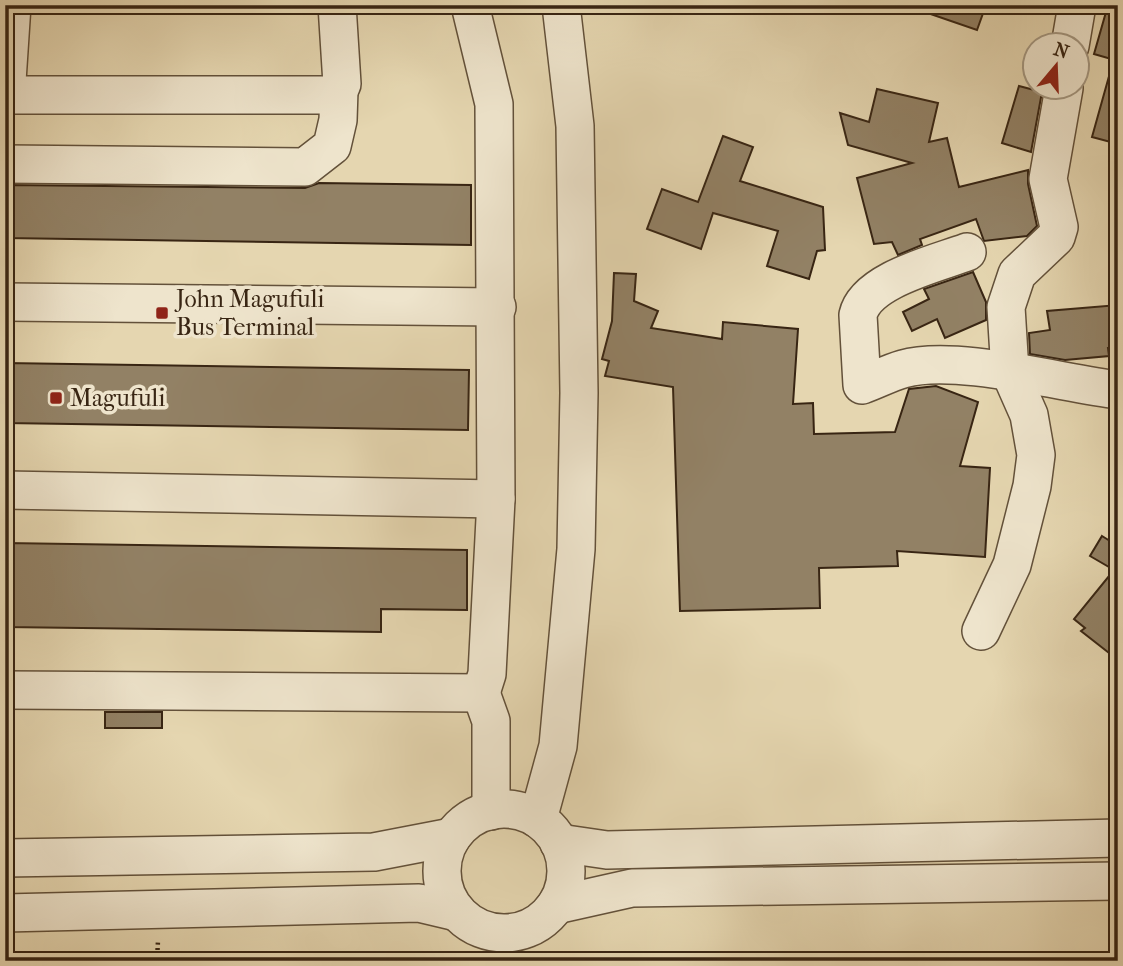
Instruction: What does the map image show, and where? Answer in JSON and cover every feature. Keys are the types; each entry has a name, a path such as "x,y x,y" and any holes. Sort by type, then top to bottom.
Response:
{"street":[{"path":"5,164 305,167 332,146 338,120 339,90 342,84 337,5"},
{"path":"470,5 494,104 496,499 487,674 481,693 491,721 491,811"},
{"path":"5,913 419,903 457,912 485,930 508,932 532,927 556,905 566,875 549,831 576,549 579,393 575,126 561,5"},
{"path":"1072,32 1076,5"},
{"path":"10,25 7,81 14,95 330,95 339,90"},
{"path":"981,632 1020,541 1036,455 1029,415 1010,372 1006,326 1010,287 1017,274 1056,237 1059,228 1048,179 1062,102"},
{"path":"967,251 887,282 870,293 860,305 862,385 903,369 919,366 1010,372 1118,390"},
{"path":"5,302 496,307"},
{"path":"5,490 496,499"},
{"path":"5,690 481,693"},
{"path":"457,912 446,891 442,868 452,837 462,825 491,811 523,813 549,831 607,850 1118,838"},
{"path":"5,858 374,852 452,837"},
{"path":"556,905 632,888 1118,881"}],"building":[{"path":"916,5 986,5 977,30 916,9"},
{"path":"1108,5 1118,5 1118,61 1094,54"},
{"path":"1111,69 1118,70 1118,144 1092,137"},
{"path":"1021,87 1021,102 1040,102 1031,152 1002,143"},
{"path":"877,89 938,103 929,142 947,138 959,187 1028,170 1028,184 1037,226 1027,236 984,241 976,219 920,239 922,245 898,255 892,242 874,244 857,178 912,163 848,145 840,113 869,122"},
{"path":"723,136 753,147 740,181 823,207 825,250 817,251 809,279 767,266 778,231 713,213 701,249 647,229 662,189 698,202"},
{"path":"319,183 471,185 471,245 5,238 5,185 305,188"},
{"path":"973,272 986,302 986,320 945,338 937,319 912,331 903,312 929,299 924,289"},
{"path":"614,273 636,274 634,301 658,311 651,328 722,339 723,322 798,329 793,404 813,403 814,434 895,432 909,389 936,386 978,402 960,466 990,468 985,557 897,551 898,566 819,568 820,608 680,611 673,387 605,376 609,361 602,359 612,321"},
{"path":"1118,305 1118,348 1108,348 1109,356 1065,360 1030,354 1029,333 1050,330 1047,311"},
{"path":"5,363 469,370 468,430 5,423"},
{"path":"1102,536 1118,546 1118,660 1081,631 1085,628 1074,619 1114,570 1090,556"},
{"path":"5,543 467,550 467,610 381,609 381,632 5,627"},
{"path":"105,712 162,712 162,728 105,728"}],"place":[{"name":"John Magufuli Bus Terminal","path":"162,313"},
{"name":"Magufuli","path":"56,398"}]}
